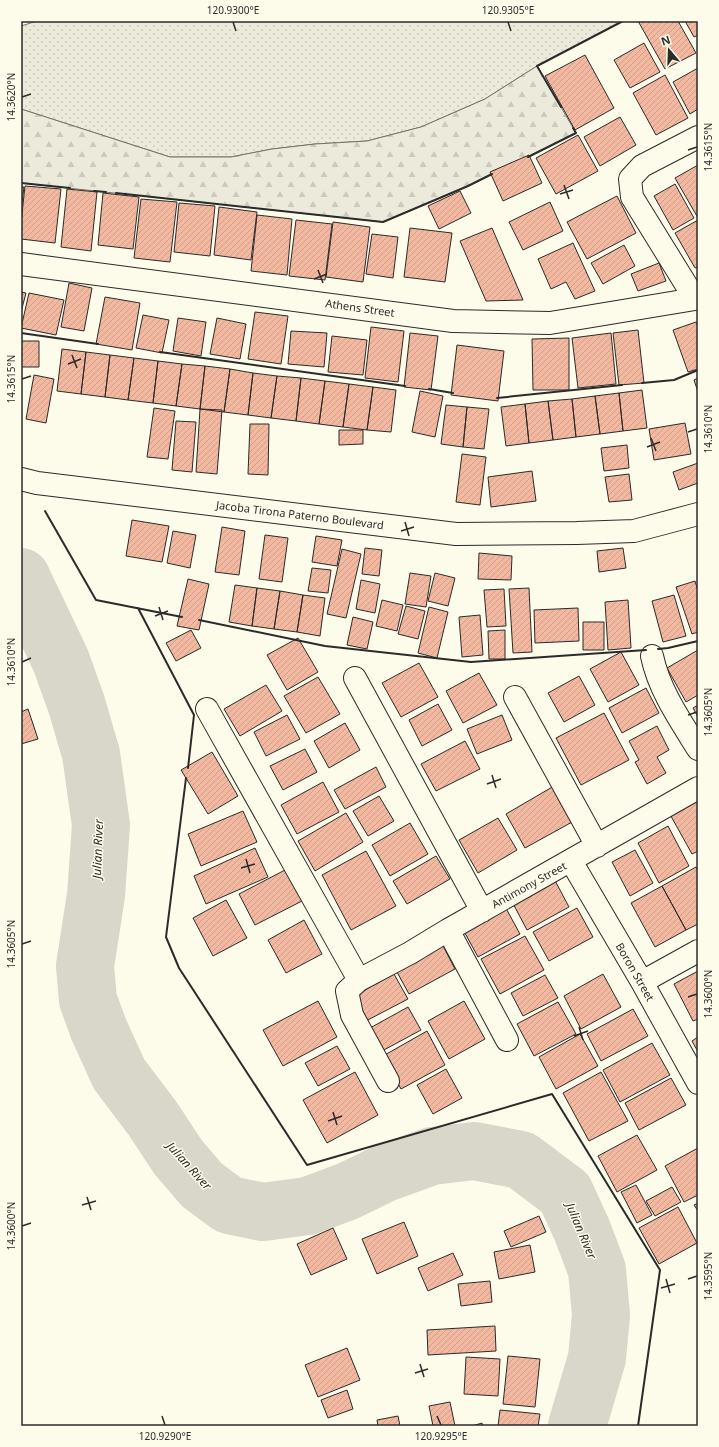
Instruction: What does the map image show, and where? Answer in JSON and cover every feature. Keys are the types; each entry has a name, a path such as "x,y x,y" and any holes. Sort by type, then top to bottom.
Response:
{"street":[{"path":"697,298 632,196 630,179 642,166 698,137"},
{"name":"Athens Street","path":"21,264 453,321 550,323 697,298"},
{"name":"Jacoba Tirona Paterno Boulevard","path":"21,479 45,484 456,534 634,531 698,514"},
{"path":"652,656 665,692 676,715 698,748"},
{"path":"355,678 482,911"},
{"path":"515,697 597,846"},
{"path":"207,709 359,980 347,991 352,1015 388,1081"},
{"name":"Antimony Street","path":"359,980 410,953 698,788"},
{"name":"Boron Street","path":"571,861 642,982 698,1084"},
{"path":"448,930 506,1040"},
{"path":"642,982 698,951"}],"green space":[{"path":"37,21 623,21 537,66 485,99 421,127 367,141 315,144 272,149 231,157 170,157 21,109 21,26"},
{"path":"537,66 576,133 468,186 383,222 21,183 21,109 170,157 231,157 272,149 315,144 367,141 421,127 485,99"}],"building":[{"path":"638,21 678,21 696,53 665,69"},
{"path":"685,21 698,21 698,35 694,37"},
{"path":"644,43 660,72 630,88 614,60"},
{"path":"585,55 614,108 575,130 545,76"},
{"path":"698,68 698,109 690,114 673,82"},
{"path":"665,75 688,118 656,135 633,93"},
{"path":"620,117 636,145 600,166 584,137"},
{"path":"578,135 598,171 556,194 536,158"},
{"path":"529,155 542,183 503,201 490,172"},
{"path":"698,165 698,218 675,178"},
{"path":"675,184 694,218 673,230 654,196"},
{"path":"25,186 61,189 55,243 21,239 21,223"},
{"path":"21,187 24,187 21,210"},
{"path":"67,189 97,192 91,251 61,247"},
{"path":"460,191 471,213 439,229 428,206"},
{"path":"103,193 139,197 133,249 98,245"},
{"path":"617,196 636,233 587,259 567,222"},
{"path":"141,199 177,202 170,262 134,258"},
{"path":"550,202 563,231 523,250 509,222"},
{"path":"179,203 215,206 210,256 174,252"},
{"path":"219,207 257,212 251,260 214,255"},
{"path":"257,215 292,219 287,275 251,271"},
{"path":"296,220 332,224 325,280 289,276"},
{"path":"698,220 698,267 695,268 675,233"},
{"path":"333,222 370,227 363,282 326,277"},
{"path":"410,228 452,233 445,282 404,277"},
{"path":"492,228 523,300 486,301 460,241"},
{"path":"372,234 398,237 393,278 366,274"},
{"path":"573,243 595,291 575,299 566,282 551,289 538,259"},
{"path":"624,245 635,266 603,284 591,263"},
{"path":"659,263 666,281 638,291 631,274"},
{"path":"69,283 92,288 84,331 61,327"},
{"path":"21,292 26,293 21,312"},
{"path":"29,293 64,300 56,335 21,328"},
{"path":"105,297 140,303 132,350 96,344"},
{"path":"255,312 288,316 281,364 248,359"},
{"path":"143,315 169,320 162,353 136,348"},
{"path":"178,318 206,322 201,356 173,351"},
{"path":"217,318 246,324 240,359 210,354"},
{"path":"696,322 698,327 698,369 688,372 673,330"},
{"path":"371,327 404,331 398,382 365,378"},
{"path":"638,330 644,383 619,385 613,333"},
{"path":"291,331 327,333 324,367 288,364"},
{"path":"410,333 438,336 431,390 404,387"},
{"path":"611,333 616,384 578,388 572,338"},
{"path":"332,336 367,340 363,375 328,372"},
{"path":"569,338 569,390 533,390 532,339"},
{"path":"21,341 39,341 39,367 21,367"},
{"path":"457,345 504,351 498,401 451,395"},
{"path":"62,349 86,352 81,394 57,391"},
{"path":"86,352 110,355 105,397 81,394"},
{"path":"110,355 134,358 128,400 105,397"},
{"path":"134,358 158,361 153,403 128,400"},
{"path":"158,361 182,364 176,406 153,403"},
{"path":"182,364 205,366 200,409 176,406"},
{"path":"205,366 230,369 224,412 200,409"},
{"path":"230,369 253,373 248,415 224,412"},
{"path":"253,373 277,376 271,418 248,415"},
{"path":"34,375 54,379 46,423 26,419"},
{"path":"277,376 301,378 296,421 271,418"},
{"path":"301,378 325,381 319,424 296,421"},
{"path":"698,378 698,392 694,380"},
{"path":"325,381 349,384 343,427 319,424"},
{"path":"349,384 373,387 367,430 343,427"},
{"path":"373,387 396,390 391,432 367,430"},
{"path":"642,390 647,428 623,431 619,393"},
{"path":"420,391 443,396 435,437 412,432"},
{"path":"619,393 623,431 600,434 595,396"},
{"path":"595,396 600,434 576,437 572,399"},
{"path":"572,399 576,437 553,440 548,401"},
{"path":"548,401 553,440 529,443 525,404"},
{"path":"525,404 529,443 506,446 501,407"},
{"path":"446,405 467,407 463,447 441,444"},
{"path":"467,407 489,409 484,449 463,447"},
{"path":"154,408 175,411 168,459 147,457"},
{"path":"200,409 222,410 217,474 196,472"},
{"path":"176,421 196,422 192,472 172,470"},
{"path":"685,423 691,454 654,460 649,429"},
{"path":"250,424 269,424 268,475 248,474"},
{"path":"339,430 363,430 363,444 339,445"},
{"path":"627,445 629,468 604,471 601,448"},
{"path":"462,454 486,457 480,505 456,502"},
{"path":"698,463 698,483 679,490 673,472"},
{"path":"532,471 536,501 491,507 488,477"},
{"path":"629,474 632,500 609,502 605,477"},
{"path":"132,520 169,526 162,562 126,556"},
{"path":"222,527 245,531 239,575 215,572"},
{"path":"173,531 196,535 190,568 167,563"},
{"path":"265,535 288,538 282,582 259,579"},
{"path":"316,536 342,540 337,566 312,562"},
{"path":"365,548 382,550 379,576 362,574"},
{"path":"623,548 626,568 599,572 597,551"},
{"path":"342,549 361,554 346,618 327,614"},
{"path":"479,553 512,556 511,580 478,579"},
{"path":"312,568 331,570 328,593 308,591"},
{"path":"410,573 431,576 426,607 405,604"},
{"path":"435,573 455,578 448,606 428,601"},
{"path":"188,579 209,584 199,630 177,626"},
{"path":"361,580 380,584 375,613 356,609"},
{"path":"695,581 698,591 698,632 692,634 676,587"},
{"path":"235,585 257,588 252,626 229,622"},
{"path":"257,588 280,591 274,629 252,626"},
{"path":"529,588 532,652 513,653 509,589"},
{"path":"504,589 506,626 487,627 484,590"},
{"path":"280,591 303,595 297,632 274,629"},
{"path":"303,595 325,598 320,636 297,632"},
{"path":"674,595 686,636 663,642 652,601"},
{"path":"382,600 403,605 397,631 376,626"},
{"path":"628,600 631,648 608,650 605,602"},
{"path":"406,606 425,611 418,639 398,634"},
{"path":"429,607 448,612 437,658 418,653"},
{"path":"578,608 579,641 535,643 534,610"},
{"path":"480,615 483,655 462,657 459,617"},
{"path":"353,617 373,622 367,649 347,645"},
{"path":"583,622 604,622 604,650 583,650"},
{"path":"191,630 201,648 176,661 166,643"},
{"path":"505,630 505,659 489,659 488,631"},
{"path":"298,638 318,672 287,690 267,655"},
{"path":"698,650 698,695 686,702 667,668"},
{"path":"621,652 639,685 608,702 590,669"},
{"path":"419,663 438,697 401,717 382,683"},
{"path":"479,673 497,705 463,723 446,691"},
{"path":"579,676 595,705 564,722 548,693"},
{"path":"318,677 340,714 306,733 284,696"},
{"path":"266,685 282,711 240,736 224,709"},
{"path":"646,688 659,713 622,733 609,708"},
{"path":"438,704 452,730 422,746 409,720"},
{"path":"698,705 698,717 693,708"},
{"path":"28,709 38,739 21,744 21,712"},
{"path":"604,713 629,760 581,785 556,738"},
{"path":"287,715 300,739 266,756 254,732"},
{"path":"502,715 512,740 477,754 467,729"},
{"path":"345,723 360,750 329,768 314,741"},
{"path":"657,726 669,750 657,757 666,773 647,784 635,762 639,760 629,741"},
{"path":"465,741 480,769 436,791 421,764"},
{"path":"305,749 317,772 283,790 270,766"},
{"path":"212,752 238,796 208,814 181,770"},
{"path":"376,767 386,787 345,809 334,790"},
{"path":"323,782 339,812 297,834 281,805"},
{"path":"554,786 574,821 525,848 506,814"},
{"path":"698,792 698,851 692,854 667,809"},
{"path":"379,796 394,821 368,836 353,811"},
{"path":"243,811 257,842 201,866 188,834"},
{"path":"346,813 363,842 315,871 298,841"},
{"path":"498,818 517,850 478,873 459,840"},
{"path":"410,823 428,854 390,876 372,845"},
{"path":"668,826 689,866 659,883 638,843"},
{"path":"255,848 268,877 206,904 194,876"},
{"path":"635,850 653,883 630,896 612,862"},
{"path":"366,851 396,906 351,930 322,875"},
{"path":"436,856 450,879 407,904 393,881"},
{"path":"696,867 698,871 698,924 686,930 662,886"},
{"path":"285,870 302,901 255,925 239,894"},
{"path":"551,873 569,907 527,930 509,896"},
{"path":"662,886 686,930 655,947 631,903"},
{"path":"226,900 247,938 213,956 193,918"},
{"path":"502,901 520,934 478,957 460,924"},
{"path":"577,908 593,937 549,961 533,932"},
{"path":"304,920 322,954 286,973 268,940"},
{"path":"525,936 544,970 500,994 481,959"},
{"path":"439,938 455,969 409,994 392,963"},
{"path":"698,971 698,1019 693,1021 674,984"},
{"path":"394,974 408,999 362,1023 349,999"},
{"path":"603,974 621,1007 581,1029 564,996"},
{"path":"545,975 558,998 523,1016 511,993"},
{"path":"318,1001 337,1037 283,1066 263,1030"},
{"path":"464,1001 485,1039 449,1059 428,1021"},
{"path":"558,1002 576,1034 534,1056 517,1024"},
{"path":"408,1007 421,1030 382,1051 370,1028"},
{"path":"633,1009 648,1036 601,1061 587,1034"},
{"path":"427,1031 445,1065 401,1089 383,1056"},
{"path":"580,1034 598,1066 556,1089 539,1057"},
{"path":"698,1037 698,1052 692,1041"},
{"path":"652,1043 670,1075 620,1102 603,1070"},
{"path":"337,1046 350,1069 318,1086 305,1063"},
{"path":"446,1069 462,1098 433,1114 417,1085"},
{"path":"355,1072 378,1115 327,1143 303,1100"},
{"path":"601,1072 628,1121 589,1141 563,1093"},
{"path":"671,1078 686,1105 639,1130 625,1103"},
{"path":"637,1135 657,1170 617,1192 598,1156"},
{"path":"698,1148 698,1195 684,1202 665,1166"},
{"path":"636,1185 652,1215 637,1223 621,1192"},
{"path":"672,1187 681,1202 655,1216 646,1201"},
{"path":"698,1203 698,1211 694,1205"},
{"path":"678,1207 697,1243 659,1264 639,1228"},
{"path":"539,1216 546,1232 511,1247 504,1231"},
{"path":"404,1222 418,1256 377,1274 362,1239"},
{"path":"333,1228 347,1259 311,1275 297,1244"},
{"path":"530,1245 535,1272 499,1279 494,1252"},
{"path":"453,1253 463,1275 428,1291 418,1268"},
{"path":"490,1281 492,1302 461,1306 458,1284"},
{"path":"495,1326 496,1351 428,1355 427,1330"},
{"path":"347,1348 360,1380 318,1397 305,1365"},
{"path":"508,1356 540,1359 535,1407 503,1404"},
{"path":"466,1357 500,1359 498,1396 464,1394"},
{"path":"347,1390 353,1409 328,1418 321,1400"},
{"path":"450,1402 455,1426 433,1426 429,1406"},
{"path":"500,1410 540,1414 538,1426 498,1426"},
{"path":"398,1416 400,1426 378,1426 377,1420"},
{"path":"482,1423 483,1426 472,1426"}],"waterway":[{"name":"Julian River","path":"21,577 61,661 77,706 91,754 101,825 96,895 85,966 88,1000 99,1030 119,1074 153,1119 178,1157 202,1185 229,1205 263,1212 308,1206 348,1191 385,1173 432,1156 474,1151 521,1160 565,1193 582,1230 597,1270 601,1315 597,1358 577,1426"}],"wall":[{"path":"561,107 537,66 623,21"},
{"path":"528,157 576,133 573,128"},
{"path":"116,193 383,222 468,186 492,174"},
{"path":"21,183 70,188"},
{"path":"94,191 106,192"},
{"path":"21,333 98,344"},
{"path":"160,352 405,386"},
{"path":"642,383 674,380 698,370"},
{"path":"497,398 622,385"},
{"path":"429,389 453,393"},
{"path":"45,511 96,600 182,617"},
{"path":"138,608 194,715 188,768"},
{"path":"199,620 325,646 471,662 646,650"},
{"path":"658,649 698,641"},
{"path":"186,778 166,937 179,968 307,1165 552,1094 660,1270 638,1426"}]}
